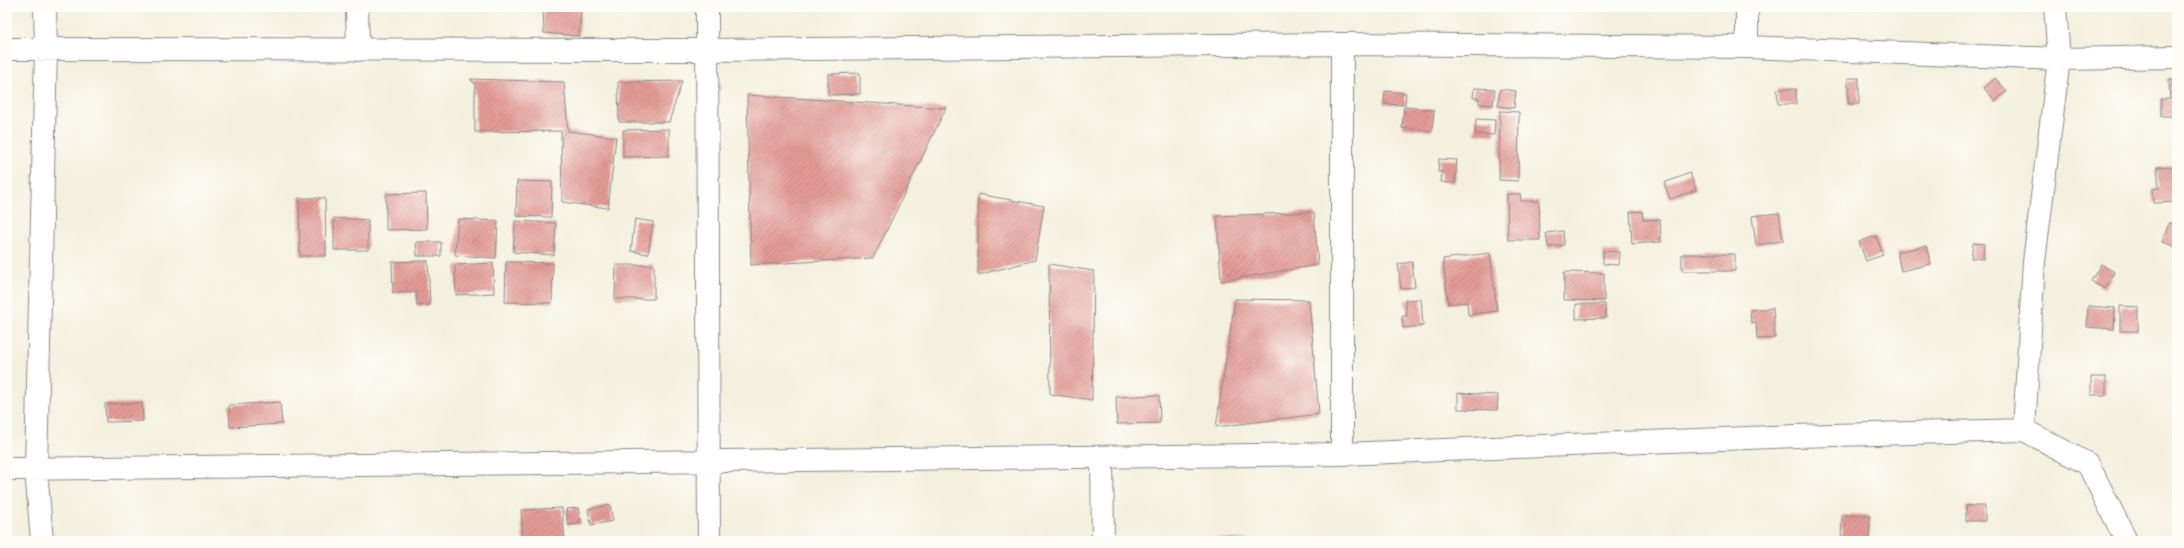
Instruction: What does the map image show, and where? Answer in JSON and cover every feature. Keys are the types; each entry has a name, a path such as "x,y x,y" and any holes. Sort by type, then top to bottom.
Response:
{"street":[{"path":"42,541 36,469 46,48 45,7"},
{"path":"357,7 358,50"},
{"path":"707,7 706,50 710,463 709,541"},
{"path":"1747,7 1747,47"},
{"path":"2024,430 2034,262 2059,59 2055,7"},
{"path":"7,49 706,50 1342,44 1747,47 2059,59 2177,57"},
{"path":"1342,44 1342,454"},
{"path":"7,469 710,463 1342,454 1796,436 2024,430 2088,464 2124,536 2124,541"},
{"path":"1102,457 1103,541"}],"building":[{"path":"543,7 581,7 579,36 544,33"},
{"path":"860,73 860,94 828,95 828,74"},
{"path":"1848,78 1859,78 1859,104 1848,104"},
{"path":"1995,78 2007,91 1995,101 1984,88"},
{"path":"470,79 564,82 568,131 616,137 608,208 562,202 561,131 475,132 475,84"},
{"path":"2169,79 2177,79 2177,116 2161,116 2161,99 2170,99"},
{"path":"682,81 669,122 619,122 618,82"},
{"path":"1474,88 1495,89 1493,105 1479,104 1479,98 1473,98"},
{"path":"1500,89 1516,91 1514,108 1498,106"},
{"path":"1777,89 1796,89 1796,104 1778,104"},
{"path":"1385,91 1406,93 1405,105 1384,104"},
{"path":"747,95 946,108 873,258 751,265"},
{"path":"1404,107 1434,110 1432,131 1402,128"},
{"path":"1500,111 1519,112 1518,181 1499,180"},
{"path":"1476,119 1495,120 1494,135 1475,134"},
{"path":"669,129 669,156 623,157 623,130"},
{"path":"1439,159 1457,160 1455,183 1441,182 1442,172 1438,172"},
{"path":"2177,166 2177,202 2153,203 2152,189 2159,188 2157,167"},
{"path":"1690,173 1696,190 1670,199 1664,183"},
{"path":"517,181 552,182 551,217 516,216"},
{"path":"426,193 427,229 386,230 386,194"},
{"path":"978,194 1044,206 1035,260 978,275"},
{"path":"1507,194 1520,194 1521,201 1539,201 1540,240 1508,240"},
{"path":"299,198 325,198 326,256 300,256"},
{"path":"1642,211 1643,220 1660,219 1661,242 1632,244 1630,212"},
{"path":"1314,212 1318,265 1221,281 1217,216"},
{"path":"1779,213 1783,241 1756,245 1752,216"},
{"path":"334,218 368,220 368,250 334,250"},
{"path":"458,219 498,221 496,258 455,255"},
{"path":"635,219 653,222 648,254 631,251"},
{"path":"515,221 556,223 554,255 513,252"},
{"path":"2169,223 2177,225 2177,247 2162,242"},
{"path":"1563,231 1564,245 1548,247 1546,233"},
{"path":"1876,236 1883,255 1866,261 1859,242"},
{"path":"416,242 441,242 441,256 417,256"},
{"path":"1973,243 1984,244 1983,259 1971,258"},
{"path":"1926,246 1931,264 1901,271 1897,252"},
{"path":"1603,251 1620,252 1619,265 1603,264"},
{"path":"1490,253 1497,311 1468,315 1467,302 1448,304 1443,259"},
{"path":"1682,254 1735,254 1735,271 1682,271"},
{"path":"428,261 430,305 417,306 416,292 393,293 392,262"},
{"path":"506,262 553,263 552,303 505,302"},
{"path":"1412,262 1415,287 1401,289 1398,264"},
{"path":"493,263 494,293 456,295 455,265"},
{"path":"1049,264 1094,271 1092,400 1050,394"},
{"path":"2101,264 2114,272 2105,289 2091,281"},
{"path":"616,265 654,265 654,299 615,299"},
{"path":"1564,272 1604,273 1604,301 1564,300"},
{"path":"1235,299 1309,300 1319,414 1216,427"},
{"path":"1421,299 1423,326 1403,328 1402,316 1407,316 1405,300"},
{"path":"1576,304 1605,304 1606,318 1576,319"},
{"path":"2088,306 2115,308 2114,329 2087,327"},
{"path":"2120,306 2138,307 2138,331 2120,331"},
{"path":"1773,308 1775,338 1757,339 1756,322 1751,323 1750,310"},
{"path":"2091,377 2106,377 2106,395 2091,395"},
{"path":"1458,393 1498,395 1497,410 1458,409"},
{"path":"1159,395 1160,423 1117,424 1116,397"},
{"path":"280,402 282,424 230,427 229,405"},
{"path":"142,403 143,421 106,422 105,404"},
{"path":"610,505 613,521 591,525 588,509"},
{"path":"1966,506 1985,506 1985,521 1966,521"},
{"path":"562,508 565,541 523,541 521,510"},
{"path":"578,508 581,524 568,525 566,509"},
{"path":"1842,515 1870,516 1869,541 1841,541"},
{"path":"1212,538 1251,540 1251,541 1212,541"}]}
